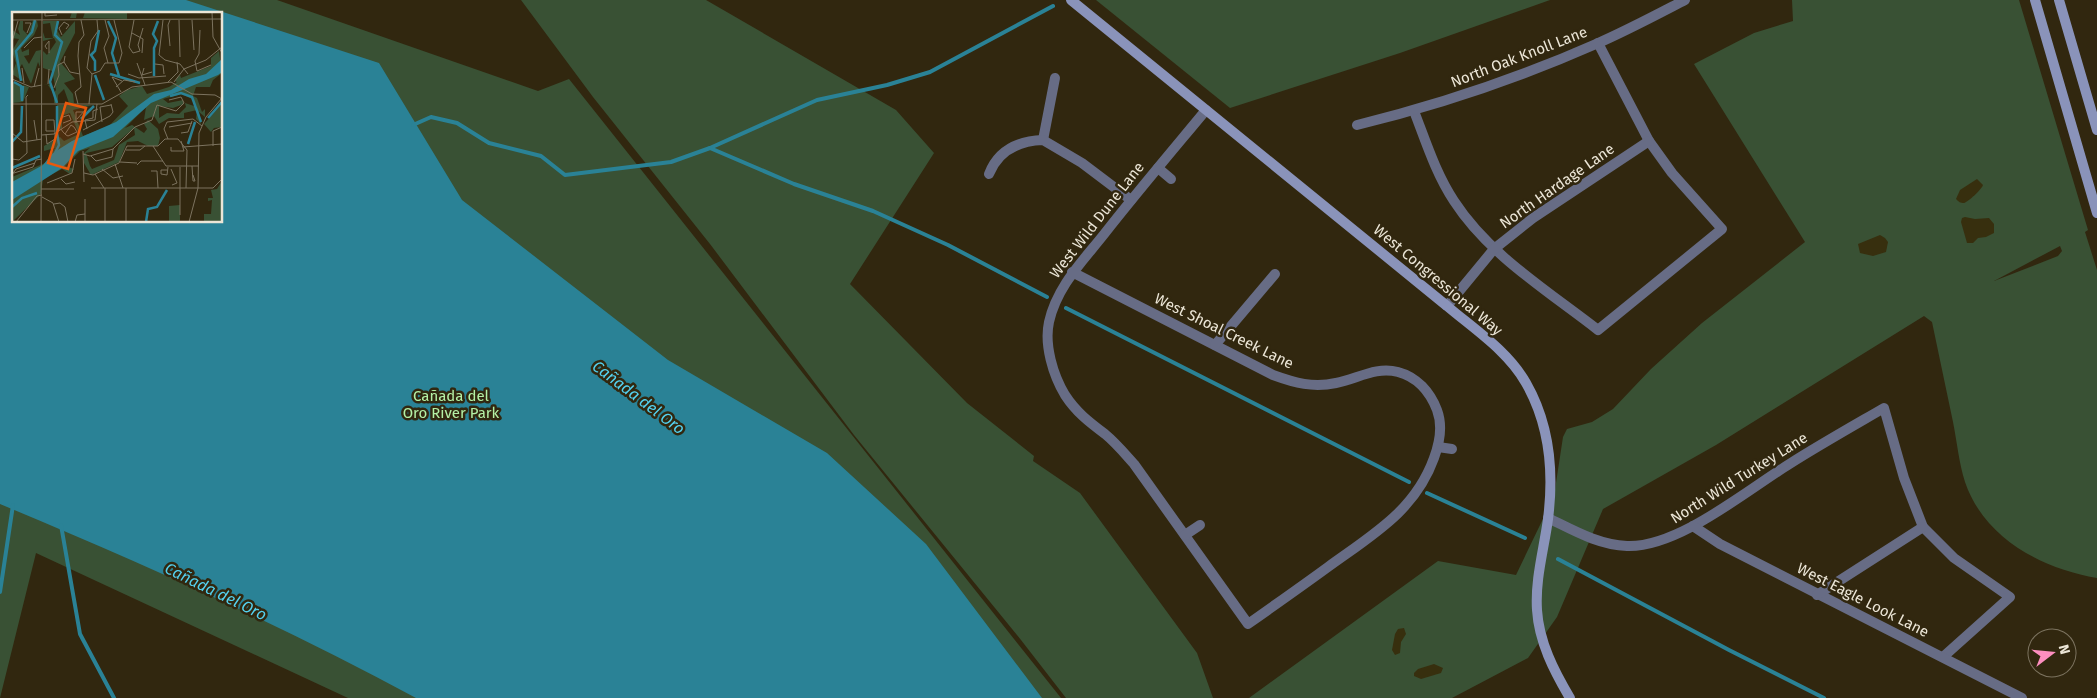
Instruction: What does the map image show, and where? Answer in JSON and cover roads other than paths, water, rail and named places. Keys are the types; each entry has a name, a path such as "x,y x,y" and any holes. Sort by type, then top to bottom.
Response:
{"street":[{"name":"West Congressional Way","path":"1071,0 1447,306 1501,352 1526,382 1538,409 1549,443 1551,460 1548,518 1539,567 1537,610 1546,652 1570,698"},
{"name":"North Oak Knoll Lane","path":"1357,125 1414,111 1521,75 1598,43 1685,0"},
{"path":"2035,0 2097,213"},
{"path":"2059,0 2097,130"},
{"path":"1414,111 1438,171 1454,202 1494,249 1598,330 1722,229 1672,173 1648,141 1598,43"},
{"path":"1043,140 1055,78"},
{"name":"West Wild Dune Lane","path":"1206,110 1072,272 1058,294 1048,324 1047,341 1056,375 1064,393 1074,408 1124,452 1248,624"},
{"path":"989,174 994,161 1004,152 1019,144 1043,140 1082,163 1131,200"},
{"name":"North Hardage Lane","path":"1447,306 1494,249 1533,218 1648,141"},
{"path":"1158,168 1170,179"},
{"name":"West Shoal Creek Lane","path":"1072,272 1273,375 1297,384 1318,386 1337,383 1381,370 1399,372 1418,382 1430,395 1438,412 1441,431 1438,447 1422,486 1384,527 1248,624"},
{"path":"1215,346 1275,274"},
{"name":"North Wild Turkey Lane","path":"1548,518 1601,542 1626,546 1652,544 1693,526 1792,462 1884,408 1904,478 1923,527"},
{"path":"1438,447 1452,450"},
{"path":"1184,535 1200,525"},
{"name":"West Eagle Look Lane","path":"1693,526 1720,544 1817,595 2022,698"},
{"path":"1817,595 1923,527 1954,558 2010,597 1943,657"}],"water":[{"name":"Cañada del Oro River Park","path":"0,0 186,0 379,63 462,200 668,360 827,453 926,544 1042,698 416,698 263,620 106,549 0,504"}],"waterway":[{"path":"413,125 431,117 457,123 489,143 541,156 565,175 671,162 710,148 817,100 887,85 930,72 1053,6"},
{"path":"710,148 794,184 873,211 948,245 1047,297"},
{"path":"1066,308 1409,482"},
{"path":"1427,493 1525,538"},
{"path":"0,592 13,505"},
{"path":"61,525 80,634 114,698"},
{"path":"1558,559 1824,698"}],"water label":[{"name":"Cañada del Oro","path":"639,397"},
{"name":"Cañada del Oro","path":"216,591"}]}
